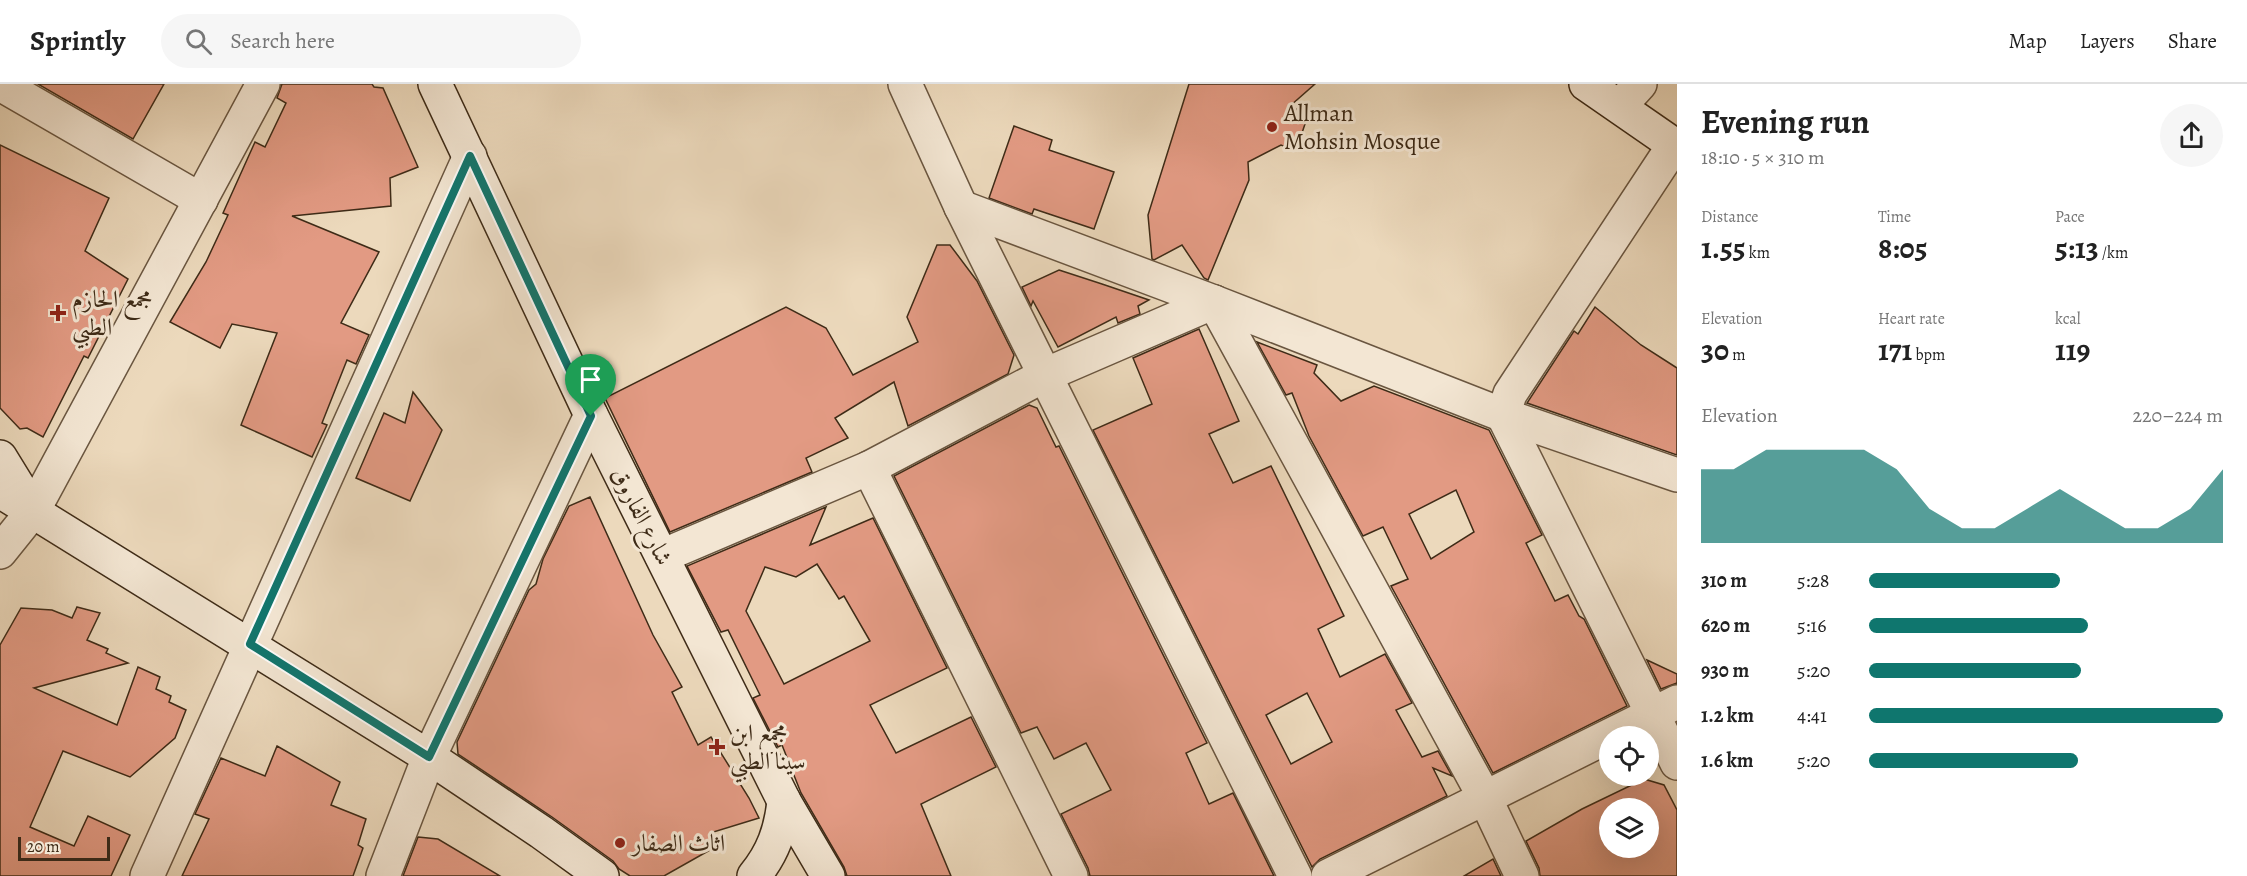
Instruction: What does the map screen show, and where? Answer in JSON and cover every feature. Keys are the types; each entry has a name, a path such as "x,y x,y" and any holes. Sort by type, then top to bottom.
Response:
{"street":[{"path":"0,84 201,200"},
{"path":"0,552 33,511 263,84"},
{"name":"شارع الفاروق","path":"435,84 591,416 784,801 828,876"},
{"path":"905,84 961,207 1295,876"},
{"path":"1586,84 1630,95 1676,146 1510,394 1503,415 1665,708 1677,763"},
{"path":"147,876 470,156"},
{"path":"961,207 1503,415 1677,475"},
{"path":"662,556 869,468 1045,375 1214,303"},
{"path":"1214,303 1485,798 1522,876"},
{"path":"383,876 429,757 591,416"},
{"path":"0,457 33,511"},
{"path":"869,468 1071,876"},
{"path":"0,491 429,757 541,832 598,874"},
{"path":"0,509 33,511"},
{"path":"1328,876 1665,708"},
{"path":"754,876 775,844 782,823 784,801"}],"building":[{"path":"38,84 164,84 133,139"},
{"path":"282,84 372,84 374,87 383,88 418,167 390,178 391,206 292,216 379,252 341,323 369,335 356,364 347,360 322,423 327,425 312,457 241,425 277,333 232,324 220,348 170,322 206,262 228,215 223,213 255,142 265,147 286,103 277,98"},
{"path":"1189,84 1315,84 1290,106 1308,115 1296,151 1281,145 1248,162 1249,180 1208,280 1204,278 1182,245 1152,259 1148,215"},
{"path":"1014,126 1052,140 1049,150 1114,172 1094,229 1034,209 1032,214 989,198"},
{"path":"0,145 109,198 85,251 128,279 88,358 84,356 43,437 27,428 20,429 0,408"},
{"path":"937,245 950,245 977,281 1014,355 1008,374 908,426 894,382 835,418 848,438 806,458 812,472 670,532 605,398 786,307 826,328 853,375 918,342 907,317"},
{"path":"1059,270 1149,300 1138,306 1140,314 1118,323 1116,317 1058,347 1033,301 1031,306 1022,287"},
{"path":"1595,307 1641,345 1677,368 1677,455 1527,403 1574,331 1578,334"},
{"path":"1199,329 1239,421 1209,434 1233,483 1271,466 1344,616 1318,629 1340,677 1385,654 1412,703 1396,710 1422,757 1438,751 1452,776 1433,768 1447,796 1320,859 1312,867 1093,430 1152,404 1133,358","holes":["1307,693 1332,742 1291,764 1266,715"]},
{"path":"1257,342 1317,365 1314,373 1341,401 1374,386 1489,430 1542,535 1526,543 1555,601 1568,595 1579,616 1584,619 1627,706 1493,773 1391,586 1408,579 1383,527 1363,536 1309,436 1292,393 1286,395","holes":["1456,490 1474,532 1431,559 1409,514"]},
{"path":"413,392 442,430 410,501 356,478 384,413 405,423"},
{"path":"1029,405 1037,408 1056,447 1059,446 1207,743 1186,753 1209,804 1233,793 1274,876 1090,876 1061,814 1111,790 1086,743 1054,759 1037,727 1021,733 894,476"},
{"path":"590,497 653,635 682,687 672,692 698,745 711,737 759,818 710,833 710,850 664,876 630,876 552,817 458,754 457,742 529,590 536,584 543,559 569,506"},
{"path":"826,507 810,545 873,518 947,668 870,705 896,753 971,717 996,767 921,804 951,876 847,876 801,793 782,745 778,747 753,698 760,695 728,630 721,632 687,566","holes":["817,564 839,599 844,596 870,641 784,684 746,611 765,567 796,577"]},
{"path":"77,607 100,613 87,640 108,649 106,653 128,663 34,688 117,725 138,667 160,677 156,689 171,696 169,702 186,710 175,738 130,777 63,751 30,827 74,846 88,816 130,835 111,876 0,876 0,645 21,608 52,610 72,618"},
{"path":"1647,660 1677,674 1677,683 1661,689"},
{"path":"277,746 340,782 331,805 366,819 358,845 363,848 353,876 182,876 209,819 195,814 221,758 265,776"},
{"path":"1659,784 1664,785 1677,810 1677,876 1540,876 1539,868 1526,841 1599,801 1599,858 1659,858 1659,798 1605,798 1630,786 1659,786"},
{"path":"418,837 438,839 500,876 403,876"},
{"path":"1493,859 1501,876 1464,876"}],"place":[{"name":"Allman Mohsin Mosque","path":"1272,127"},
{"name":"مجمع الحازم الطبي","path":"58,313"},
{"name":"مجمع ابن سينا الطبي","path":"717,747"},
{"name":"اثاث الصفار","path":"620,843"}],"route":[{"path":"470,156 591,416 429,757 250,644 470,156"}]}
